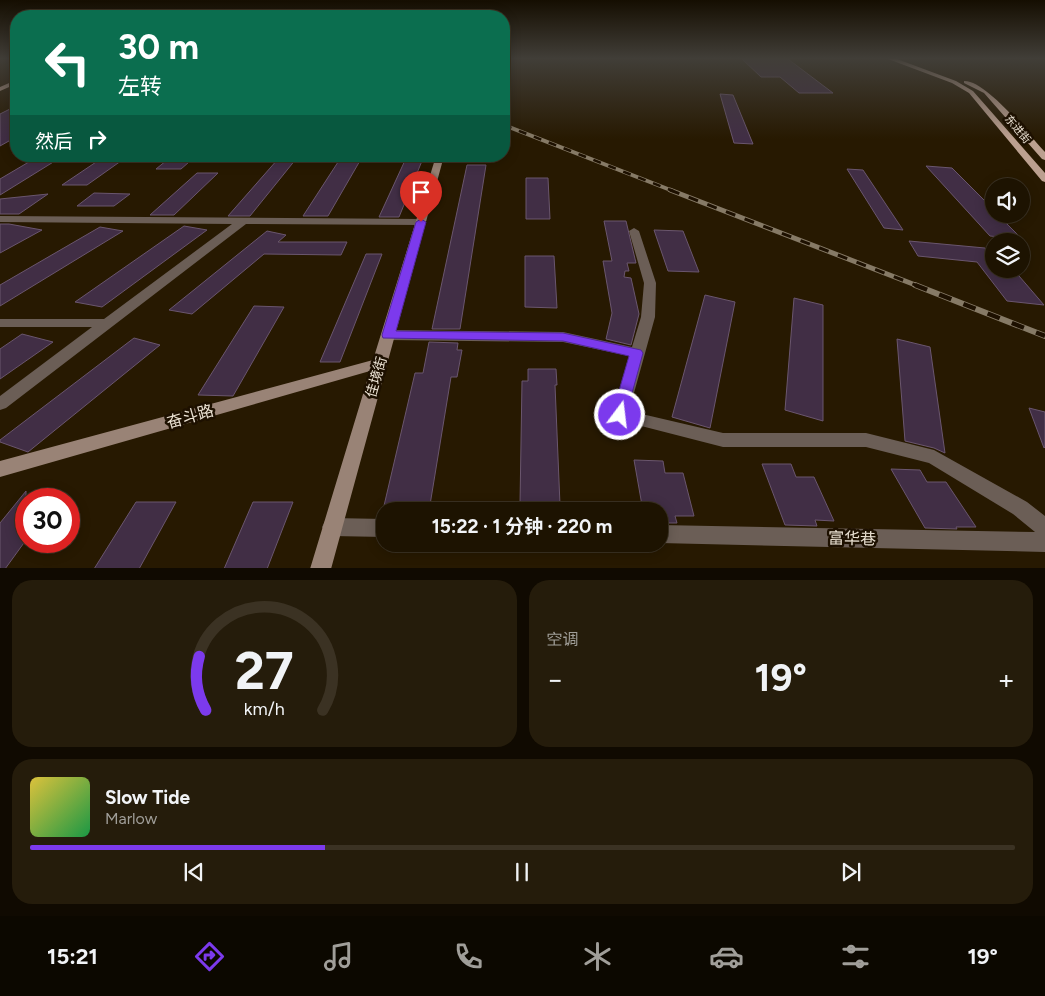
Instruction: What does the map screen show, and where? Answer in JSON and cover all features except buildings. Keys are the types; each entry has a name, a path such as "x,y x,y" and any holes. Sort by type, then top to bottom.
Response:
{"main road":[{"name":"东进街","path":"960,86 971,92 1045,179"},
{"name":"东进街","path":"975,86 986,92 1045,157"}],"street":[{"name":"佳境街","path":"320,568 438,162"},
{"path":"0,218 421,222"},
{"path":"0,404 243,220"},
{"path":"634,231 650,283 648,317 636,353 620,415 723,440 866,440 934,456 1020,508 1045,528"},
{"path":"0,323 105,323"},
{"path":"388,335 563,337 636,353"},
{"name":"奋斗路","path":"0,469 380,363"},
{"path":"332,527 376,528"},
{"name":"富华巷","path":"668,534 1045,542"}],"railway":[{"path":"510,127 673,191"},
{"path":"670,190 918,286"},
{"path":"915,285 1045,336"}],"route":[{"path":"421,222 388,335 563,337 636,353 620,415"}]}
